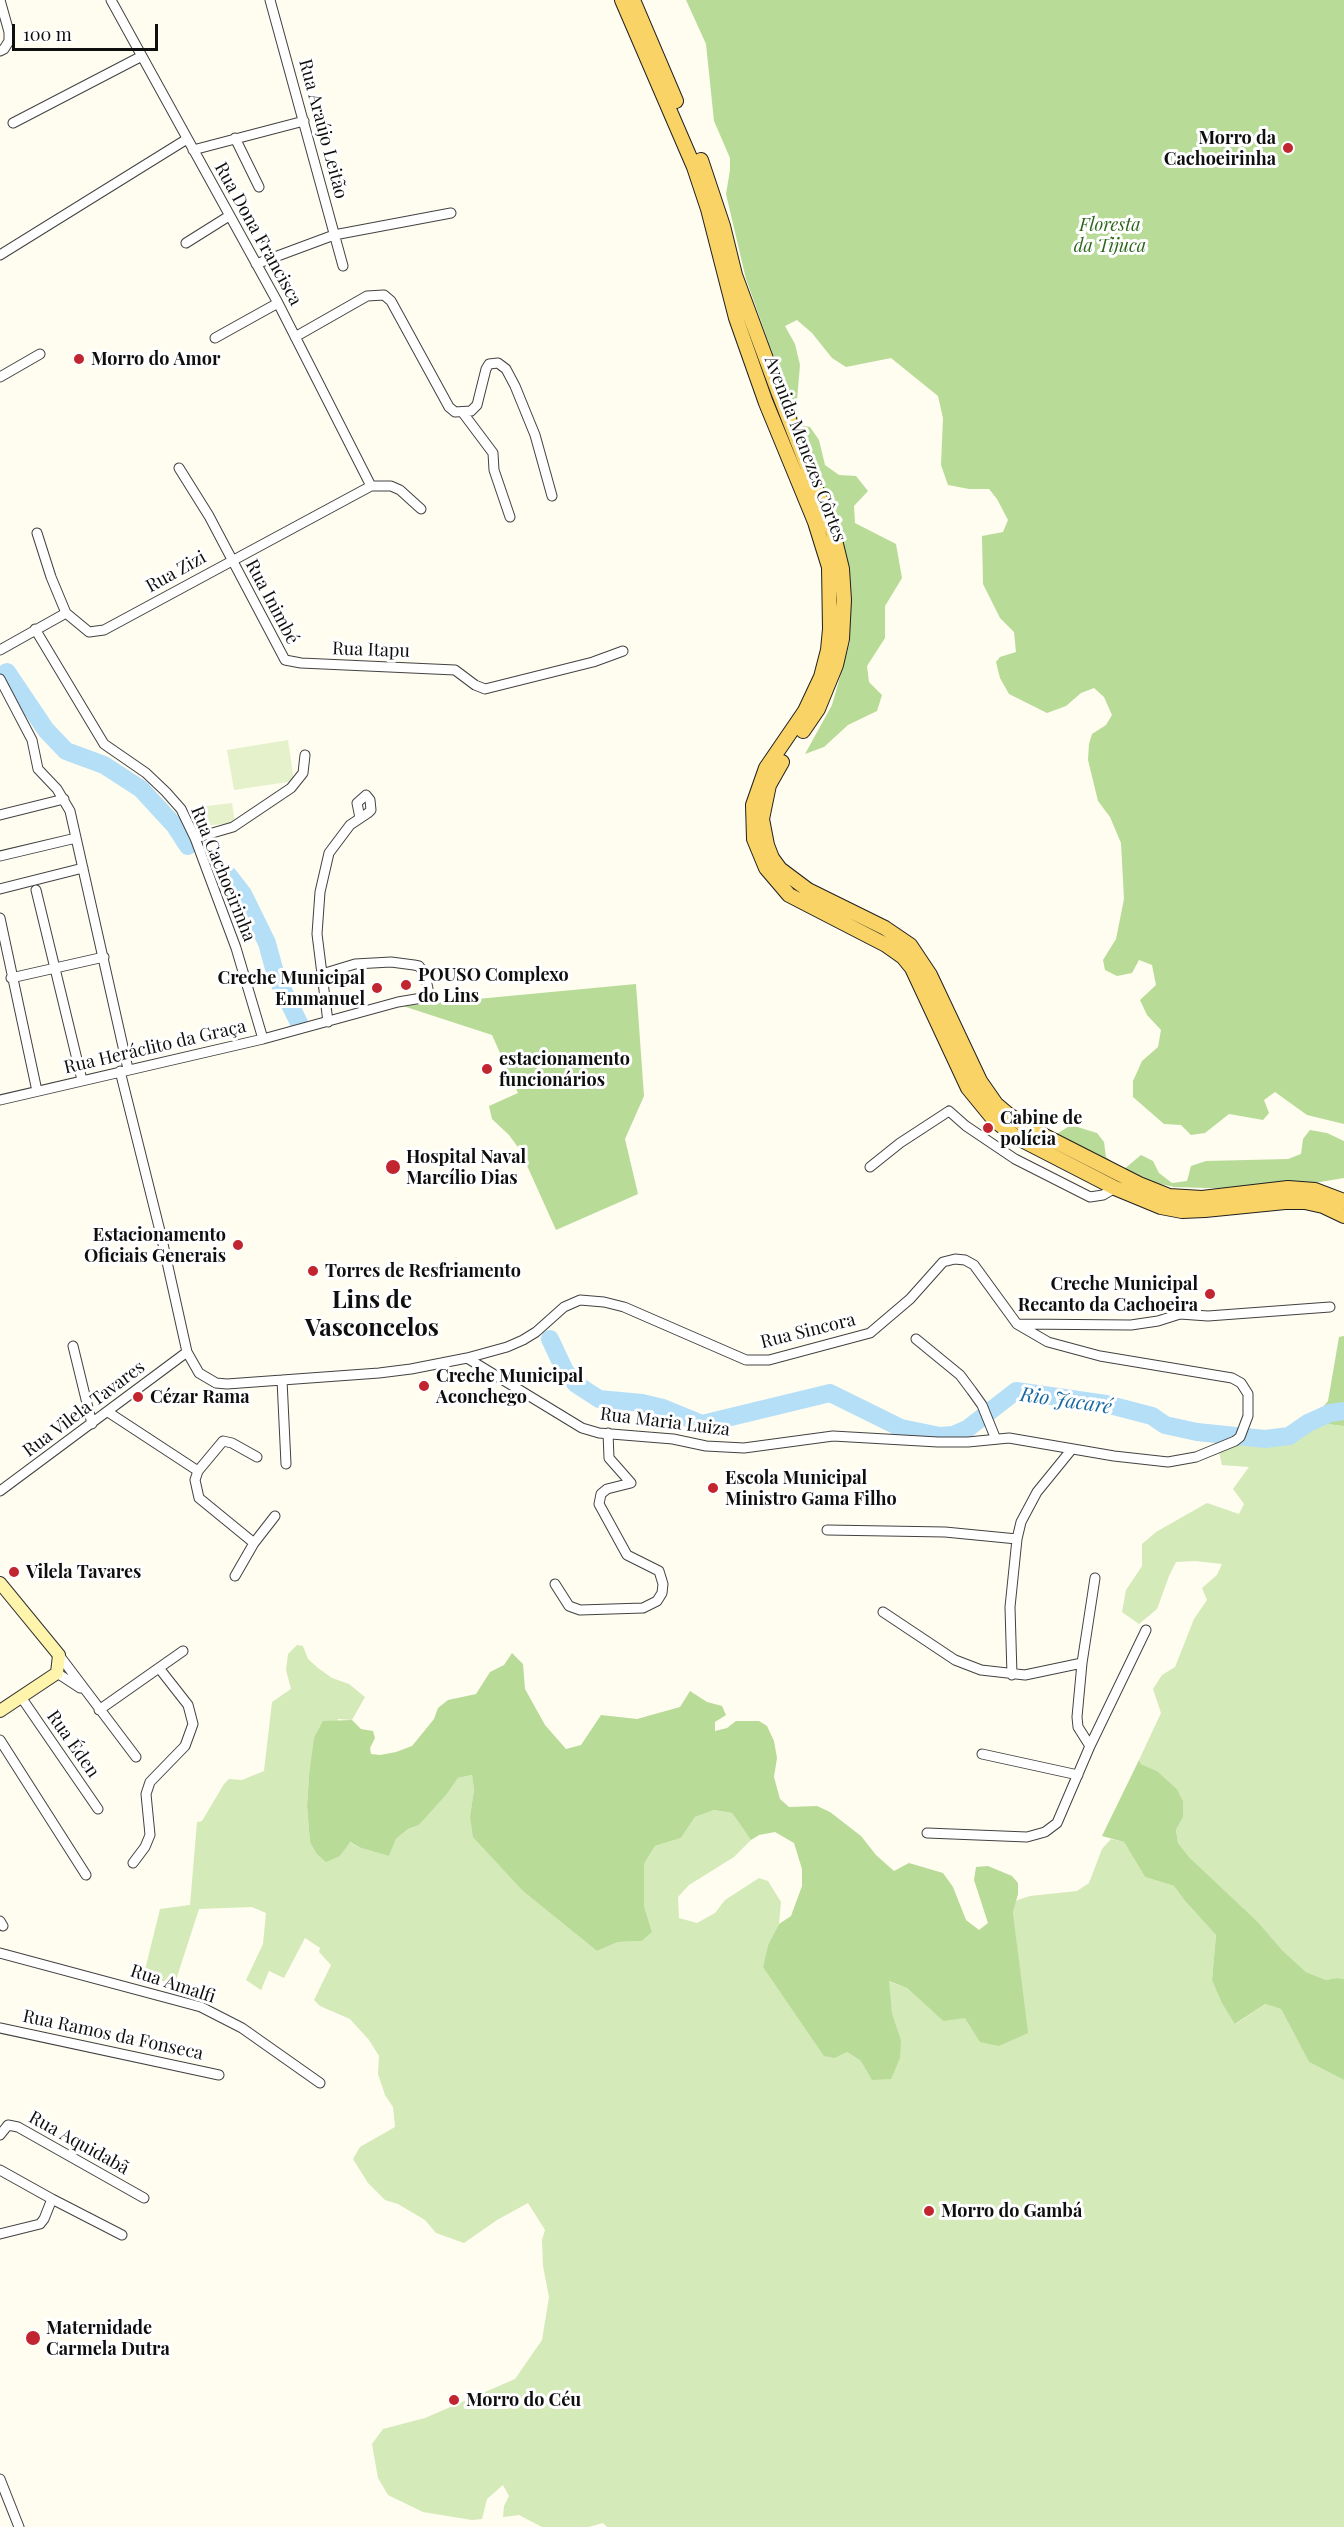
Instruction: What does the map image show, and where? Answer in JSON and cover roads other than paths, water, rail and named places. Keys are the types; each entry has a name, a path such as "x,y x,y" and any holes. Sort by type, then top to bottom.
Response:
{"main road":[{"name":"Avenida Menezes Côrtes","path":"622,0 694,167 708,209 736,318 766,403 815,522 829,567 831,599 828,650 821,677 805,711 766,768 758,787 752,822 759,853 777,883 789,895 886,945 903,957 912,968 968,1088 994,1121 1016,1137 1115,1188 1161,1207 1182,1211 1305,1202 1323,1206 1344,1216"},
{"name":"Avenida Menezes Côrtes","path":"633,0 708,177 735,275 778,394 833,532 842,569 843,630 836,665 818,709 774,773 764,802 762,819 772,858 780,869 808,890 885,928 910,945 930,975 980,1081 996,1104 1027,1127 1139,1184 1169,1196 1202,1198 1288,1188 1315,1190 1344,1201"}],"street":[{"path":"0,0 9,32 9,41 0,51"},
{"name":"Rua Dona Francisca","path":"111,0 278,303 371,486"},
{"name":"Rua Araújo Leitão","path":"270,0 343,266"},
{"path":"13,123 142,56"},
{"path":"193,150 304,121"},
{"path":"235,138 259,187"},
{"path":"0,255 187,139"},
{"path":"256,264 334,235 450,213"},
{"path":"186,243 229,216"},
{"path":"295,337 367,296 384,296 391,301 449,406 455,412 471,411 477,405 486,369 489,364 498,363 506,369 515,386 535,435 552,496"},
{"path":"215,338 278,303"},
{"path":"0,377 40,354"},
{"path":"463,413 493,453 494,470 510,517"},
{"name":"Rua Inimbé","path":"178,468 209,516 285,660"},
{"path":"371,486 391,486 400,490 422,509"},
{"name":"Rua Zizi","path":"66,613 89,632 104,630 371,486"},
{"path":"0,650 66,613 51,577 37,533"},
{"name":"Rua Cachoeirinha","path":"35,629 99,739 114,753 146,773 181,809 195,838 236,948 263,1039"},
{"name":"Rua Itapu","path":"285,660 301,663 455,670 475,686 485,689 593,662 623,651"},
{"path":"0,679 32,740 38,769 64,799 70,811 104,957 124,1070 187,1352 199,1373 216,1383 282,1380 411,1369 467,1358"},
{"path":"195,838 233,827 291,788 303,773 305,754"},
{"path":"0,815 64,799"},
{"path":"328,1022 317,918 323,873 329,853 341,835 360,818"},
{"path":"0,856 76,838"},
{"path":"0,889 83,868"},
{"path":"36,890 82,1080"},
{"path":"0,918 11,978 38,1091"},
{"path":"11,978 104,957"},
{"name":"Rua Heráclito da Graça","path":"0,1100 263,1039 398,1002 422,998 428,995 429,991 425,974 420,966 355,964 322,974"},
{"path":"870,1167 900,1143 949,1111 966,1126 1015,1159 1090,1197 1103,1195 1115,1188"},
{"name":"Rua Sincora","path":"467,1358 523,1340 536,1332 564,1307 580,1300 624,1307 746,1360 758,1361 785,1357 870,1334 910,1299 943,1262 955,1258 974,1265 1017,1324 1048,1342 1069,1349 1232,1378 1241,1383 1248,1394 1248,1416 1240,1437"},
{"path":"1017,1324 1131,1325 1158,1321 1180,1314 1208,1316 1330,1307"},
{"path":"916,1340 960,1376 982,1405 995,1437"},
{"path":"73,1346 92,1424"},
{"name":"Rua Vilela Tavares","path":"0,1491 187,1352"},
{"name":"Rua Maria Luiza","path":"467,1358 582,1428 725,1448 744,1448 833,1436 938,1442 968,1442 995,1437 1029,1440 1072,1449 1168,1462 1196,1457 1240,1437"},
{"path":"282,1380 286,1464"},
{"path":"108,1412 198,1471"},
{"path":"555,1584 569,1606 585,1611 643,1608 657,1601 662,1593 663,1584 659,1571 627,1556 599,1504 601,1494 607,1489 631,1483 609,1458 608,1433"},
{"path":"254,1543 199,1498 196,1488 198,1471 223,1442 232,1443 257,1457"},
{"path":"1012,1675 1010,1607 1017,1539 1028,1506 1072,1449"},
{"path":"235,1576 254,1543 274,1516"},
{"path":"827,1530 945,1532 1017,1539"},
{"path":"1090,1746 1078,1727 1082,1663 1095,1578"},
{"path":"0,1583 59,1655 136,1757"},
{"path":"882,1612 955,1660 981,1670 1012,1675 1036,1674 1082,1663"},
{"path":"927,1833 1019,1837 1045,1832 1057,1823 1090,1746 1146,1630"},
{"path":"99,1710 183,1651"},
{"path":"0,1711 57,1673 59,1655"},
{"path":"133,1863 145,1847 150,1835 146,1794 150,1782 185,1746 193,1724 188,1705 159,1668"},
{"path":"57,1673 85,1691"},
{"name":"Rua Éden","path":"21,1697 98,1809"},
{"path":"0,1740 86,1875"},
{"path":"982,1754 1078,1775"},
{"name":"Rua Amalfi","path":"0,1953 201,2007 242,2028 320,2083"},
{"name":"Rua Ramos da Fonseca","path":"0,2028 219,2075"},
{"name":"Rua Aquidabã","path":"0,2134 8,2126 18,2127 144,2198"},
{"path":"0,2170 122,2235"},
{"path":"0,2234 40,2224 52,2199"},
{"path":"0,2479 19,2527"}],"waterway":[{"name":"Rio Jacaré","path":"7,672 46,730 66,751 104,765 141,789 175,826 188,846"},
{"name":"Rio Jacaré","path":"216,866 229,876 243,894 267,943 276,976 299,1023"},
{"name":"Rio Jacaré","path":"550,1339 565,1371 576,1384 599,1399 642,1403 663,1408 702,1424 830,1393 901,1428 940,1436 953,1435 967,1429 1016,1391 1106,1404 1152,1416 1165,1425 1197,1432 1265,1439 1289,1436 1308,1423 1330,1413 1344,1411"}],"place":[{"name":"Morro da Cachoeirinha","path":"1288,148"},
{"name":"Morro do Amor","path":"79,359"},
{"name":"POUSO Complexo do Lins","path":"406,985"},
{"name":"Creche Municipal Emmanuel","path":"377,988"},
{"name":"estacionamento funcionários","path":"487,1069"},
{"name":"Cabine de polícia","path":"988,1128"},
{"name":"Hospital Naval Marcílio Dias","path":"393,1167"},
{"name":"Estacionamento Oficiais Generais","path":"238,1245"},
{"name":"Torres de Resfriamento","path":"313,1271"},
{"name":"Creche Municipal Recanto da Cachoeira","path":"1210,1294"},
{"name":"Creche Municipal Aconchego","path":"424,1386"},
{"name":"Cézar Rama","path":"138,1397"},
{"name":"Escola Municipal Ministro Gama Filho","path":"713,1488"},
{"name":"Vilela Tavares","path":"14,1572"},
{"name":"Morro do Gambá","path":"929,2211"},
{"name":"Maternidade Carmela Dutra","path":"33,2338"},
{"name":"Morro do Céu","path":"454,2400"}],"district":[{"name":"Lins de Vasconcelos","path":"372,1315"}],"park label":[{"name":"Floresta da Tijuca","path":"1110,235"}]}
